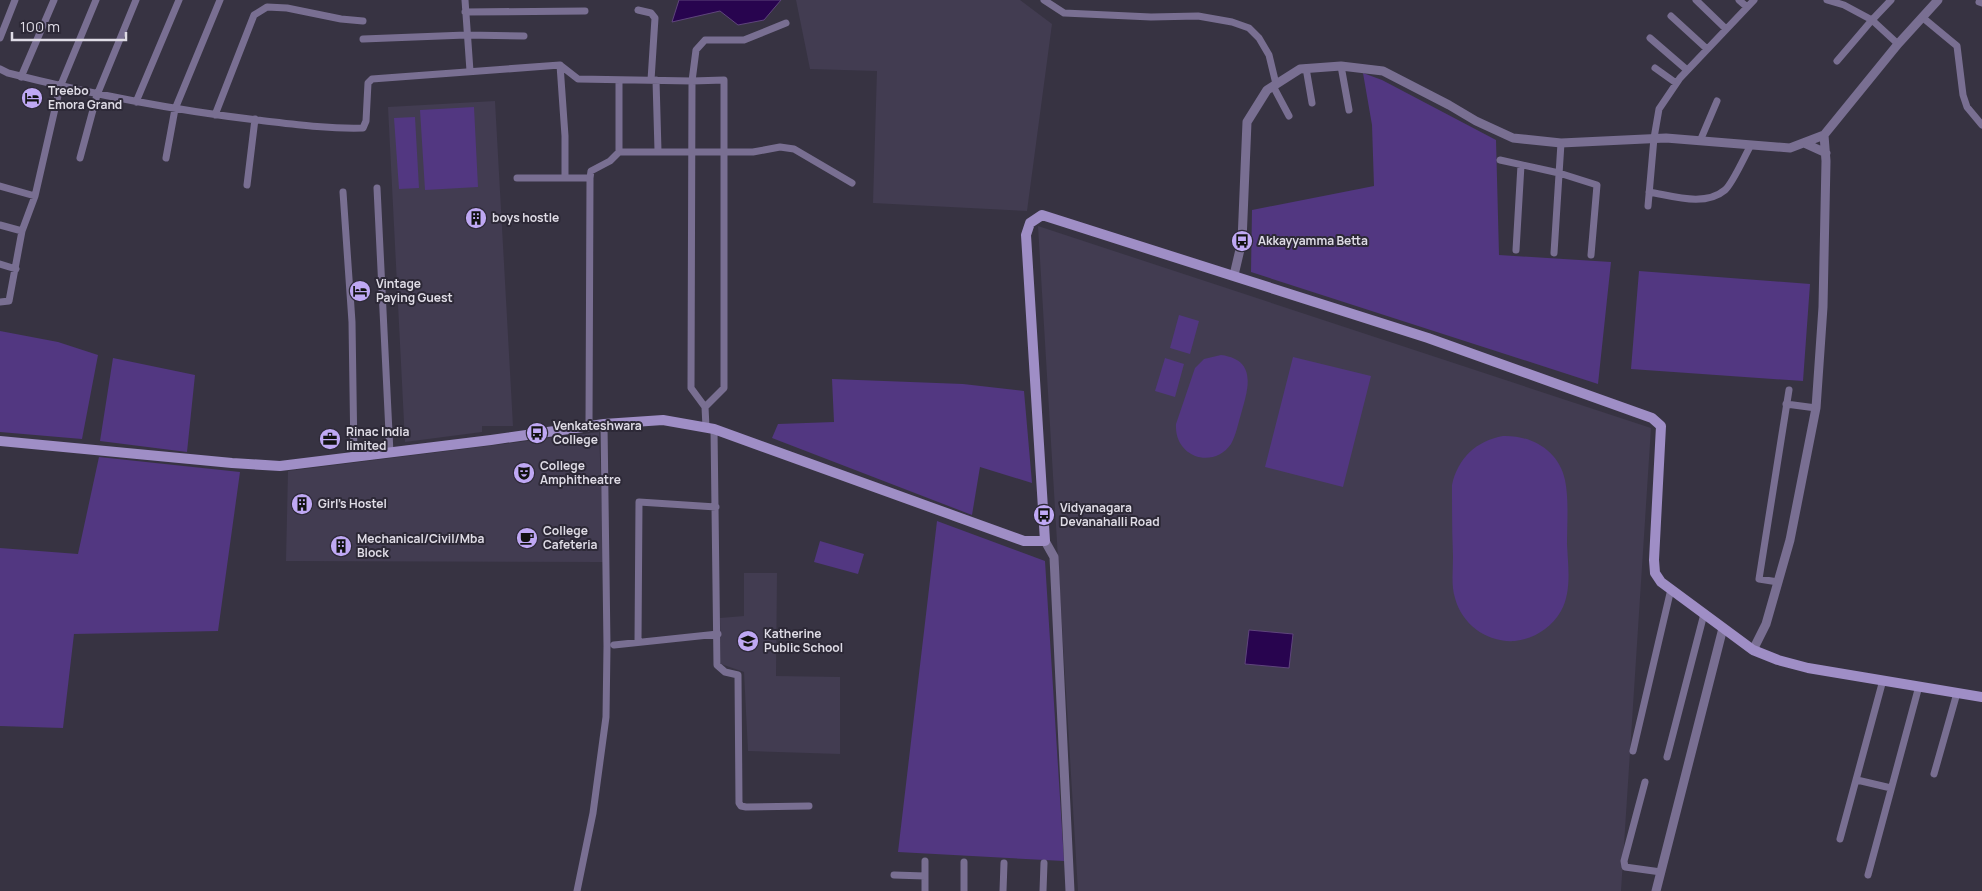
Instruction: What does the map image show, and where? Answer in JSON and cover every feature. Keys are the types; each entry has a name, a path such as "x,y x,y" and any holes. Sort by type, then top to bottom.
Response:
{"main road":[{"path":"0,441 269,466 390,453 604,424 662,420 710,428 1024,541 1045,541 1026,235 1030,223 1042,215 1428,338 1652,418 1661,426 1654,560 1655,573 1661,582 1754,650 1778,660 1808,668 1982,697"}],"street":[{"path":"0,38 15,0"},
{"path":"21,77 54,0"},
{"path":"0,302 9,301 22,231 35,196 60,87 96,0"},
{"path":"80,158 97,95 136,0"},
{"path":"136,102 179,0"},
{"path":"166,158 175,109 220,0"},
{"path":"464,0 470,72"},
{"path":"1044,0 1064,13 1151,17 1198,16 1232,22 1249,28 1259,38 1269,55 1275,85 1289,116"},
{"path":"1696,0 1726,29"},
{"path":"1739,0 1747,7"},
{"path":"1648,206 1654,138 1659,108 1687,70 1754,0"},
{"path":"1827,0 1849,3 1872,20 1898,44"},
{"path":"1837,61 1891,0"},
{"path":"1234,275 1242,241 1247,122 1267,90 1300,69 1341,66 1382,71 1476,121 1513,138 1560,143 1654,138 1790,148 1824,135 1898,44 1938,0"},
{"path":"215,115 254,15 267,7 287,8 341,19 363,21"},
{"path":"638,10 651,13 655,18 653,80 658,151"},
{"path":"465,12 585,11"},
{"path":"1671,16 1707,49"},
{"path":"1922,17 1957,46 1963,95 1967,107 1982,125"},
{"path":"786,23 744,40 705,40 696,50 692,81 691,388 705,407 710,428 716,507 717,665 725,672 738,676 740,804 746,807 809,806"},
{"path":"363,40 466,35 524,36"},
{"path":"1650,38 1687,70"},
{"path":"0,70 60,87 175,109 337,129 363,128 366,121 368,83 372,79 560,65 578,79 724,80 724,388 705,407"},
{"path":"560,65 565,136 565,178"},
{"path":"1341,66 1349,110"},
{"path":"1306,68 1312,103"},
{"path":"1655,68 1676,83"},
{"path":"620,80 620,152"},
{"path":"1700,141 1717,101"},
{"path":"247,185 255,120"},
{"path":"1754,650 1766,624 1790,540 1816,408 1823,307 1826,153 1824,135"},
{"path":"1554,253 1560,143"},
{"path":"1804,143 1826,153"},
{"path":"1649,192 1681,198 1708,199 1726,189 1750,145"},
{"path":"589,426 590,171 610,161 620,152 753,152 780,148 794,149 852,183"},
{"path":"1500,160 1559,173 1597,184 1591,255"},
{"path":"1516,250 1521,164"},
{"path":"517,178 590,178"},
{"path":"0,186 35,196"},
{"path":"378,188 390,453"},
{"path":"343,192 352,322 354,457"},
{"path":"0,225 22,231"},
{"path":"0,264 16,268"},
{"path":"1778,582 1759,580 1789,390"},
{"path":"1786,404 1816,408"},
{"path":"577,891 593,813 606,717 604,424"},
{"path":"638,642 638,502 716,507"},
{"path":"1045,541 1054,557 1070,891"},
{"path":"1633,751 1670,589"},
{"path":"1668,757 1704,614"},
{"path":"1656,891 1723,628"},
{"path":"614,645 718,634"},
{"path":"1840,839 1882,680"},
{"path":"1868,875 1919,686"},
{"path":"1934,774 1957,693"},
{"path":"1857,780 1891,788"},
{"path":"1645,782 1624,861 1625,867 1661,872"},
{"path":"924,891 925,861"},
{"path":"964,862 964,891"},
{"path":"1003,891 1004,862"},
{"path":"1043,891 1044,863"},
{"path":"894,875 925,876"}],"shaded area":[{"path":"679,0 781,0 764,20 738,25 720,11 672,22"},
{"path":"796,0 1020,0 1052,24 1027,211 873,203 877,71 810,69"},
{"path":"1363,73 1382,80 1496,140 1499,255 1611,262 1598,384 1251,272 1252,210 1374,186 1372,125"},
{"path":"495,101 513,426 482,426 482,432 405,442 388,107"},
{"path":"474,107 478,187 425,190 420,110"},
{"path":"415,117 419,188 399,189 394,118"},
{"path":"1038,226 1651,428 1621,891 1078,891"},
{"path":"1639,271 1810,284 1803,381 1631,369"},
{"path":"1179,315 1199,321 1190,354 1170,348"},
{"path":"0,331 58,342 98,355 82,439 0,432"},
{"path":"1221,355 1233,358 1241,363 1248,377 1248,386 1237,429 1231,444 1223,452 1205,458 1188,452 1181,445 1177,435 1176,424 1195,368 1204,359"},
{"path":"1293,357 1371,376 1343,487 1265,467"},
{"path":"113,358 195,375 187,452 100,441"},
{"path":"1165,358 1184,364 1175,397 1155,391"},
{"path":"832,379 963,384 1024,391 1032,483 980,467 972,515 772,438 778,424 834,422"},
{"path":"599,432 604,562 286,561 288,471"},
{"path":"1503,436 1514,436 1534,442 1543,447 1557,461 1565,480 1568,512 1568,587 1561,611 1552,623 1541,632 1529,638 1515,641 1495,639 1470,624 1458,608 1453,583 1452,485 1455,475 1470,452 1484,442"},
{"path":"99,457 240,472 218,631 74,634 63,728 0,726 0,548 78,554"},
{"path":"937,521 1045,561 1064,861 898,852"},
{"path":"820,541 864,554 858,574 814,562"},
{"name":"Katherine Public School","path":"744,573 777,573 776,676 840,677 840,754 748,751 744,672 721,664 720,618 744,616"},
{"path":"1249,630 1293,634 1289,668 1245,664"}],"place":[{"name":"Treebo Emora Grand","path":"32,98"},
{"name":"boys hostle","path":"476,218"},
{"name":"Akkayyamma Betta","path":"1242,241"},
{"name":"Vintage Paying Guest","path":"360,291"},
{"name":"Venkateshwara College","path":"537,433"},
{"name":"Rinac India limited","path":"330,439"},
{"name":"College Amphitheatre","path":"524,473"},
{"name":"Girl's Hostel","path":"302,504"},
{"name":"Vidyanagara Devanahalli Road","path":"1044,515"},
{"name":"College Cafeteria","path":"527,538"},
{"name":"Mechanical/Civil/Mba Block","path":"341,546"},
{"name":"Katherine Public School","path":"748,641"}]}
